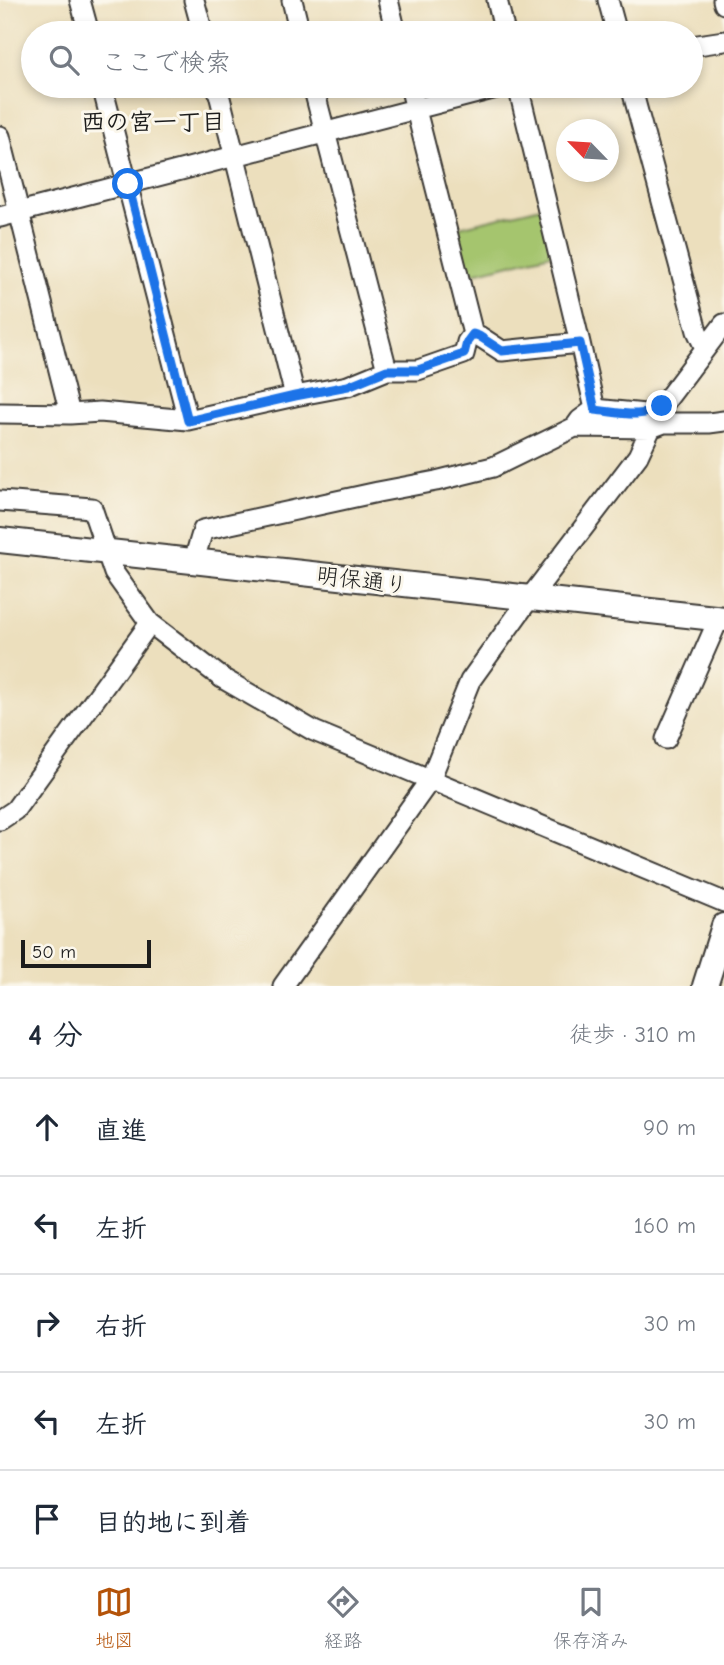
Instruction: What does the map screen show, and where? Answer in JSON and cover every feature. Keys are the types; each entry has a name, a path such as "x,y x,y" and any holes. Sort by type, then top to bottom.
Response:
{"street":[{"path":"80,0 86,21"},
{"path":"194,0 200,21"},
{"path":"292,0 297,21"},
{"path":"388,0 393,21"},
{"path":"497,0 502,21"},
{"path":"608,0 614,21"},
{"path":"703,44 724,41"},
{"path":"105,98 188,421"},
{"path":"219,98 295,396"},
{"path":"316,98 387,370"},
{"path":"413,98 473,334"},
{"path":"0,217 456,98"},
{"path":"521,98 595,410"},
{"path":"634,98 697,331 705,348"},
{"path":"0,136 70,414"},
{"path":"194,560 203,530 493,467 575,426 595,410 645,414 654,412 662,406 724,324"},
{"path":"473,334 502,351 580,343"},
{"path":"0,413 100,412 188,421 348,386 387,370 418,370 464,354 467,342 473,334"},
{"path":"575,426 651,428 664,423 724,421"},
{"path":"283,986 430,780 470,681 638,456 651,428"},
{"path":"0,501 92,508 114,573 149,622 222,678 314,732 724,902"},
{"name":"明保通り","path":"0,540 722,619"},
{"path":"666,739 722,619"},
{"path":"0,820 15,810 149,622"},
{"path":"705,986 724,926"}],"green space":[{"path":"541,207 555,253 466,275 455,228"}],"district":[{"name":"西の宮一丁目","path":"153,122"}],"route":[{"path":"128,184 188,421 348,386 387,370 418,370 464,354 467,342 473,334 502,351 580,343 595,410 645,414 662,406"}]}
